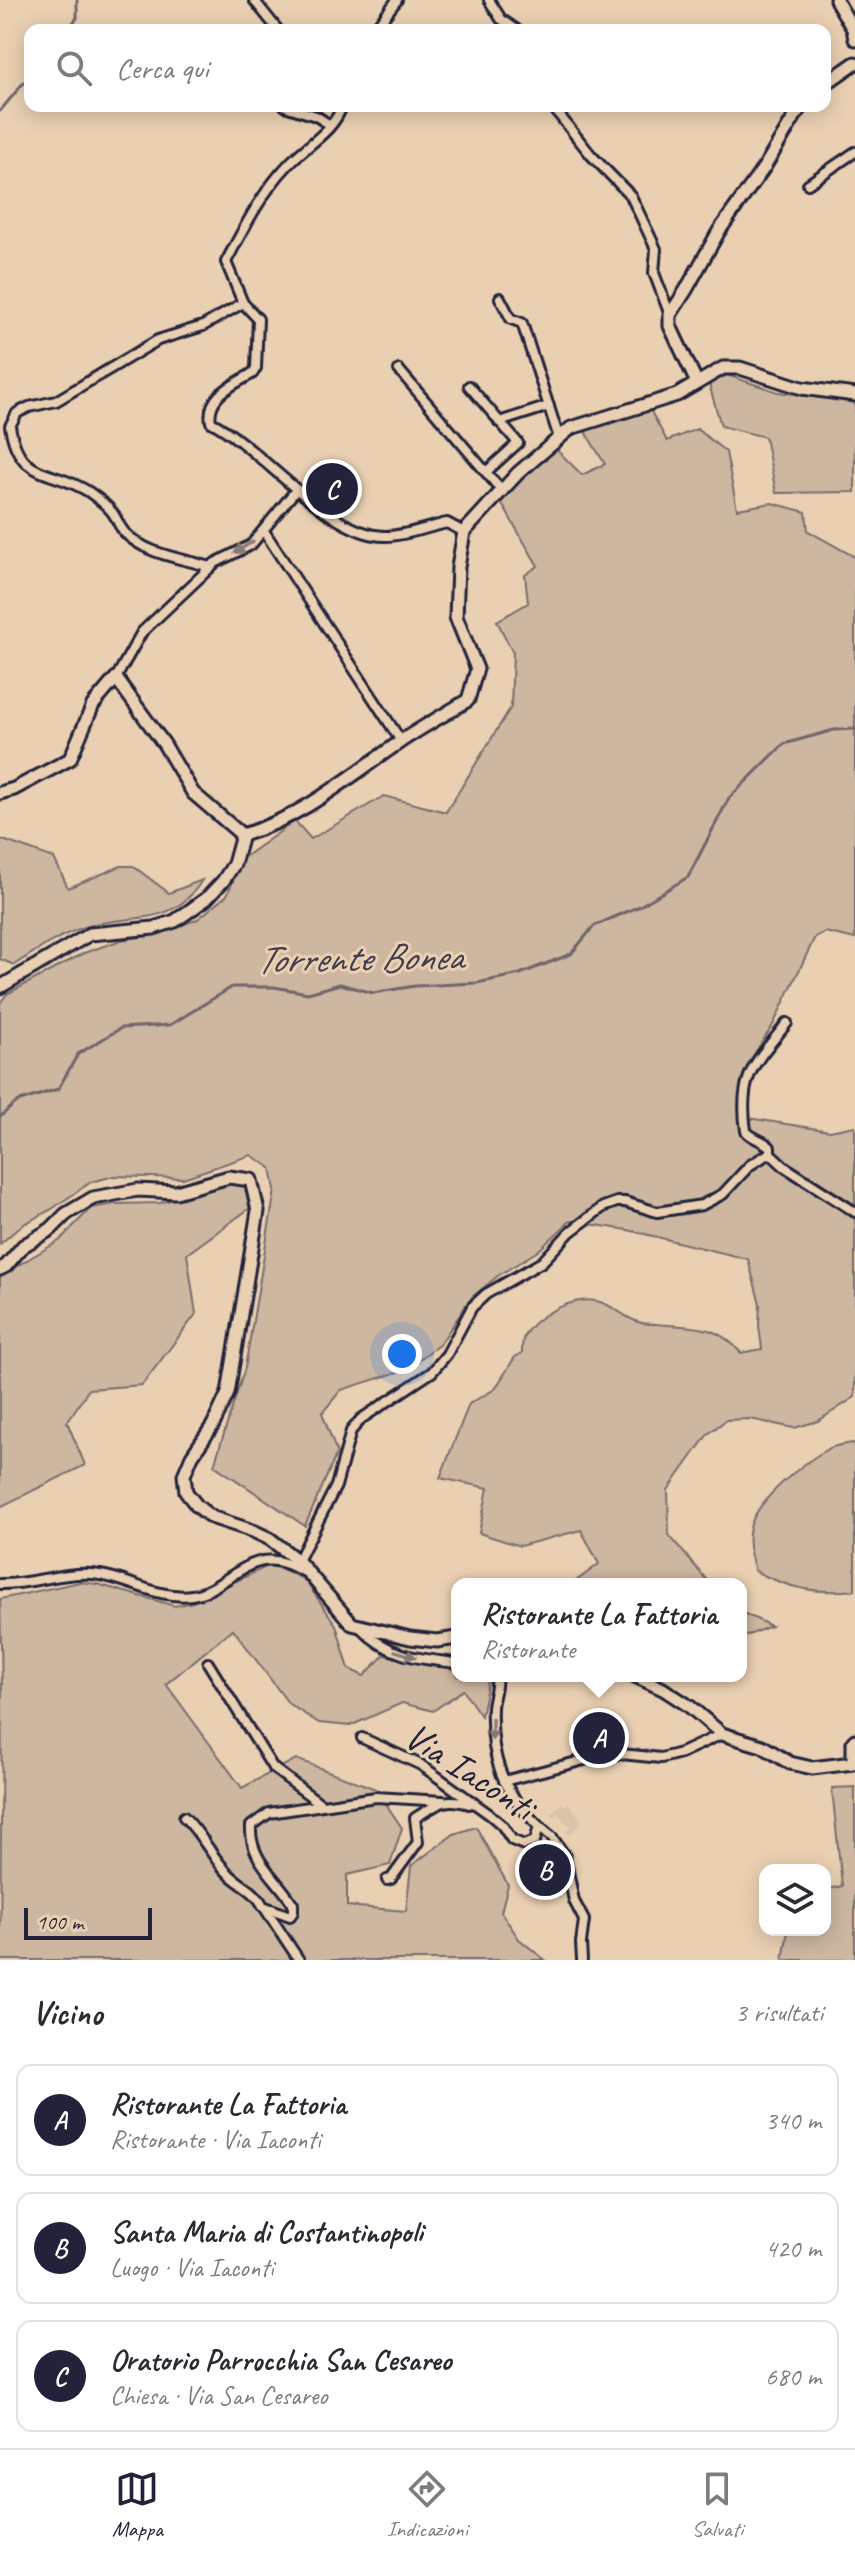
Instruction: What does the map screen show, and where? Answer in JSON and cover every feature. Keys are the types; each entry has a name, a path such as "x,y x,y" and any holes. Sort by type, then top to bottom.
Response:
{"street":[{"path":"254,0 273,24"},
{"path":"379,24 397,0"},
{"path":"489,0 501,19 508,24"},
{"path":"836,0 853,29 855,39"},
{"path":"831,80 855,63"},
{"path":"304,112 330,125"},
{"path":"338,112 321,136 286,166 226,262 243,303 258,319 256,368 216,396 209,411 211,422 230,432 296,490 356,530 385,536 447,523 464,532"},
{"path":"557,112 591,155 631,196 656,249 654,273 670,315 670,326 697,383"},
{"path":"670,315 719,231 765,166 797,112"},
{"path":"808,184 855,152"},
{"path":"500,298 511,319 522,323 559,438"},
{"path":"210,567 185,561 136,541 125,532 112,511 92,494 72,482 27,466 10,426 17,413 56,401 158,340 203,326 243,303"},
{"path":"242,835 264,829 338,787 401,741 468,700 477,669 456,617 458,567 464,532 502,491 571,428 677,395 723,368 740,368 802,388 855,395"},
{"path":"399,370 502,491"},
{"path":"469,386 518,443 486,472"},
{"path":"499,422 549,406"},
{"path":"0,793 14,789 70,759 93,705 116,678 142,632 210,567 251,545 296,490"},
{"path":"264,531 401,741"},
{"path":"116,678 164,744 193,793 242,835"},
{"path":"0,987 90,934 154,928 175,921 206,899 223,881 234,864 242,835"},
{"path":"787,1023 758,1056 746,1084 746,1131 749,1136 764,1141 770,1147 770,1153 785,1167 855,1212"},
{"path":"298,1561 336,1486 351,1431 361,1419 432,1372 447,1354 472,1307 486,1294 542,1262 578,1224 603,1207 625,1202 657,1212 702,1205 723,1194 750,1165 770,1153"},
{"path":"0,1269 23,1246 93,1198 138,1190 176,1192 229,1177 251,1180 258,1211 228,1393 213,1425 192,1456 184,1475 186,1492 211,1517 270,1539 298,1561 352,1624 437,1641 451,1639"},
{"path":"0,1584 18,1585 76,1574 94,1574 163,1594 193,1595 261,1562 274,1560 309,1574"},
{"name":"Via Iaconti","path":"361,1628 374,1642 394,1651 415,1658 451,1662"},
{"path":"208,1663 273,1768 321,1804"},
{"name":"Via Iaconti","path":"498,1682 493,1702 492,1744 504,1781 517,1804 552,1837 565,1856 574,1901 584,1920 582,1960"},
{"path":"648,1682 689,1706 722,1734 762,1746 790,1763 812,1768 853,1763 855,1740"},
{"name":"Via Iaconti","path":"504,1781 611,1753 661,1758 681,1753 722,1734"},
{"name":"Via Iaconti","path":"362,1738 421,1765 502,1825 512,1840 524,1845 535,1841 539,1826"},
{"path":"263,1906 290,1916 293,1912 293,1904 287,1894 261,1863 251,1834 251,1826 269,1813 376,1797 443,1801"},
{"path":"387,1880 391,1879 418,1842 415,1818 452,1798 478,1806"},
{"path":"184,1817 203,1836 222,1866 259,1897 299,1960"}],"shaded area":[{"path":"727,375 778,392 855,401 855,492 776,493 765,437 721,426 709,384"},
{"path":"649,408 667,441 697,429 726,452 737,509 772,503 806,512 808,531 855,557 855,939 825,932 815,937 773,1025 749,1062 741,1086 742,1117 830,1131 855,1126 855,1397 818,1421 794,1428 750,1419 726,1420 708,1434 668,1490 669,1535 705,1578 580,1578 599,1564 581,1530 520,1546 479,1533 488,1488 440,1478 469,1404 495,1389 515,1357 522,1353 528,1330 551,1311 571,1303 591,1300 640,1323 693,1327 713,1332 723,1336 741,1353 762,1349 760,1304 748,1259 628,1230 570,1221 538,1251 499,1275 472,1297 440,1344 414,1367 341,1390 322,1413 337,1453 305,1526 214,1465 245,1368 275,1190 271,1168 251,1155 183,1178 114,1176 91,1182 22,1225 0,1244 0,1003 7,994 84,953 121,940 159,934 198,919 227,895 243,858 295,821 311,839 384,796 446,812 511,707 513,653 497,621 528,603 525,575 538,566 499,499 555,448 582,475 605,464 584,430"},
{"path":"0,839 54,858 68,888 121,866 133,866 169,893 202,880 190,896 164,913 75,930 14,965 0,959"},
{"path":"236,1183 247,1186 250,1208 187,1254 196,1314 142,1385 89,1389 67,1422 85,1465 0,1507 0,1276 59,1241 91,1208 160,1203"},
{"path":"855,1444 855,1590 804,1589 755,1571 749,1534 761,1506 782,1483 818,1455"},
{"path":"270,1565 304,1579 336,1625 349,1669 364,1676 384,1655 451,1668 451,1682 488,1682 481,1716 463,1690 433,1711 402,1703 350,1726 319,1723 289,1704 233,1629 166,1684 242,1788 296,1759 376,1789 402,1828 390,1865 347,1875 347,1906 406,1911 411,1866 454,1834 476,1827 508,1885 501,1912 519,1939 545,1960 0,1960 0,1599 80,1582 175,1606 193,1602"},
{"path":"747,1615 771,1626 747,1636"},
{"path":"855,1787 855,1960 783,1960 787,1936 831,1936 831,1889 842,1886 832,1788"},
{"path":"562,1803 565,1806 569,1803 582,1821 569,1835 566,1832 571,1827 558,1814 554,1816 551,1813"}],"waterway":[{"path":"72,24 77,18 77,0"},
{"path":"0,111 24,82"},
{"name":"Torrente Bonea","path":"0,1117 17,1102 58,1089 78,1054 121,1028 170,1025 232,987 274,987 308,993 340,984 373,993 415,986 477,983 520,974 571,954 594,926 640,906 688,877 729,798 784,744 834,730 855,729"}],"place":[{"name":"Oratorio Parrocchia San Cesareo","path":"332,489"},
{"name":"Ristorante La Fattoria","path":"599,1738"},
{"name":"Santa Maria di Costantinopoli","path":"545,1870"}]}
